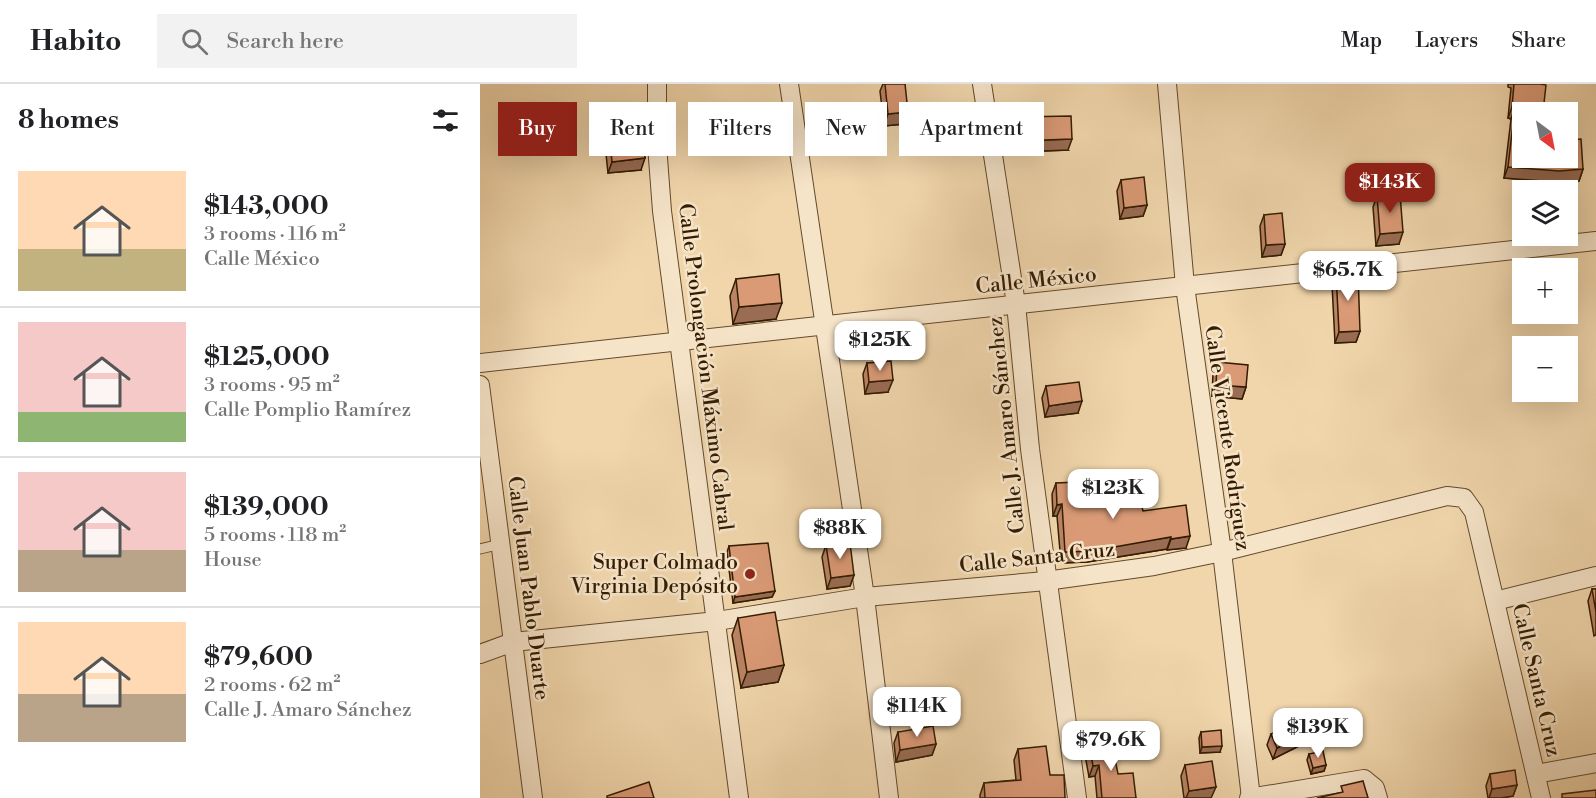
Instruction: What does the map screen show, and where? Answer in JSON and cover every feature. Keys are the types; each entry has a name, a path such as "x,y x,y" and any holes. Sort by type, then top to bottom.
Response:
{"street":[{"name":"Calle Prolongación Máximo Cabral","path":"657,84 657,145 661,200 739,798"},
{"path":"789,84 865,597 889,798"},
{"name":"Calle J. Amaro Sánchez","path":"982,84 1016,304 1046,581 1077,798"},
{"name":"Calle Vicente Rodríguez","path":"1167,84 1185,286 1222,552 1251,798"},
{"name":"Calle México","path":"480,363 1596,241"},
{"name":"Calle Juan Pablo Duarte","path":"480,385 533,798"},
{"name":"Calle Santa Cruz","path":"480,654 513,642 717,621 865,597 1046,581 1154,566 1222,552 1448,496 1464,498 1474,512 1541,798"},
{"path":"1495,601 1596,576"},
{"path":"1536,774 1596,763"},
{"path":"1251,798 1364,779 1375,788 1378,798"}],"lane":[{"path":"480,549 501,544"}],"building":[{"path":"885,84 905,84 907,102 899,102 899,113 888,114"},
{"path":"1514,84 1546,85 1544,102 1512,102"},
{"path":"1044,116 1071,116 1072,139 1044,140"},
{"path":"1512,133 1512,167 1508,167"},
{"path":"1578,139 1581,139 1583,169 1559,171 1521,168 1578,168"},
{"path":"611,156 645,156 645,158 612,162"},
{"path":"1144,177 1147,205 1124,208 1121,180"},
{"path":"1400,194 1403,232 1380,234 1377,196"},
{"path":"1282,213 1285,244 1266,245 1264,215"},
{"path":"1358,272 1360,331 1339,332 1336,273"},
{"path":"779,274 782,303 739,307 736,279"},
{"path":"891,361 893,380 869,382 867,363"},
{"path":"1217,362 1248,365 1246,387 1216,385"},
{"path":"1079,382 1082,401 1049,406 1046,386"},
{"path":"1099,481 1100,505 1107,504 1108,509 1141,503 1143,511 1186,505 1190,536 1171,539 1171,537 1092,551 1065,552 1062,504 1057,505 1056,483"},
{"name":"Super Colmado Virginia Depósito","path":"768,543 775,591 735,597 729,546"},
{"path":"850,543 854,575 831,578 826,545"},
{"path":"1592,589 1596,589 1596,612"},
{"path":"775,612 784,665 747,672 738,618"},
{"path":"1294,722 1301,736 1277,748 1271,734"},
{"path":"933,726 936,744 900,750 898,732"},
{"path":"1221,730 1222,746 1202,747 1201,732"},
{"path":"1111,739 1118,774 1133,773 1136,798 1102,798 1099,765 1093,766 1089,744"},
{"path":"1046,746 1050,775 1064,775 1065,798 985,798 984,783 1021,780 1018,749"},
{"path":"1323,751 1326,765 1313,768 1309,754"},
{"path":"1212,761 1216,787 1189,791 1185,765"},
{"path":"1515,770 1517,785 1492,789 1490,774"},
{"path":"1363,781 1368,798 1317,798 1343,792 1341,786"},
{"path":"649,782 654,798 607,798 607,796"},
{"path":"1596,790 1596,798 1562,798 1562,794"}],"place":[{"name":"Super Colmado Virginia Depósito","path":"750,574"}]}
